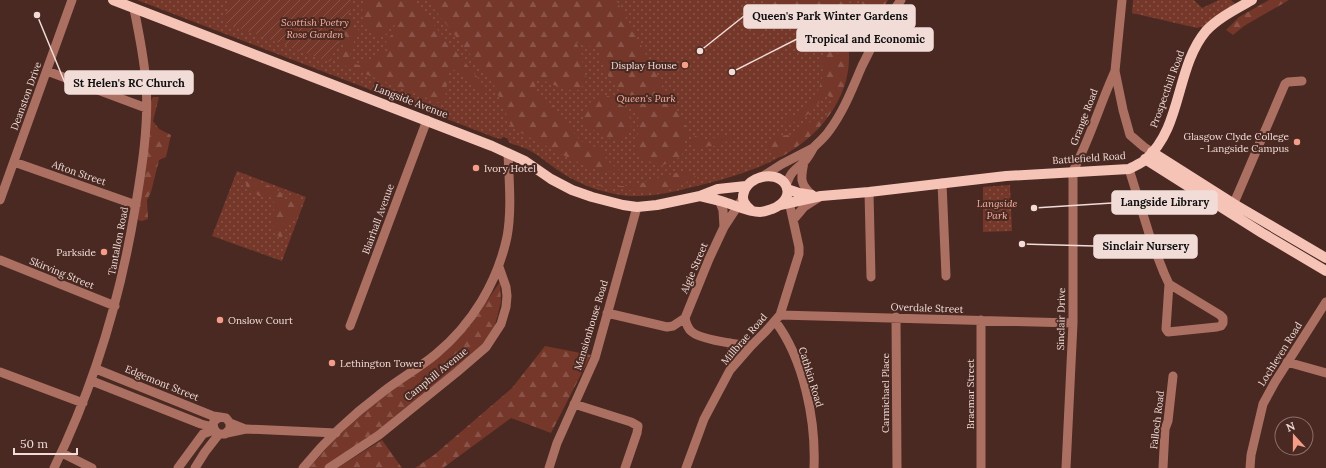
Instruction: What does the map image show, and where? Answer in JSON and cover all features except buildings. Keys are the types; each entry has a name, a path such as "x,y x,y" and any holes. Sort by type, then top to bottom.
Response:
{"main road":[{"name":"Langside Avenue","path":"113,0 508,153 572,190 603,200 637,207 657,205 700,196 718,189 746,186"},
{"name":"Prospecthill Road","path":"1149,156 1162,138 1168,126 1196,47 1206,31 1223,17 1252,0"},
{"name":"Battlefield Road","path":"785,204 816,196 869,192 1006,176 1129,168 1149,156"},
{"path":"1149,156 1326,258"},
{"path":"1149,156 1230,213 1326,272"},
{"path":"740,202 746,186 760,178 774,176 782,180 786,189 785,204"},
{"name":"Battlefield Road","path":"786,189 816,196"},
{"name":"Langside Avenue","path":"700,196 740,202 751,210 759,212 785,204"}],"street":[{"name":"Deanston Drive","path":"0,200 72,0"},
{"path":"786,189 791,174 804,162 840,116 862,66 876,39 901,0"},
{"name":"Grange Road","path":"1122,0 1115,71 1124,116 1130,135 1144,147 1149,156"},
{"name":"Tantallon Road","path":"54,468 62,453 96,369 115,306 128,251 140,182 145,139 146,108 142,50 134,9"},
{"path":"47,71 146,108"},
{"name":"Grange Road","path":"1073,171 1083,152 1105,92 1115,71"},
{"path":"1230,213 1285,84 1288,82 1302,81"},
{"name":"Blairhall Avenue","path":"350,326 426,120"},
{"path":"760,178 782,164 814,148"},
{"name":"Camphill Avenue","path":"303,468 336,433 370,402 435,354 450,341 464,327 482,301 499,267 509,225 510,208 508,153"},
{"name":"Afton Street","path":"14,162 136,205"},
{"path":"793,220 816,196 804,187 802,182 801,178 804,162"},
{"path":"1129,168 1152,240 1169,284 1166,329 1168,332 1221,326 1223,323 1223,318 1220,315 1169,284"},
{"name":"Sinclair Drive","path":"1066,468 1073,323 1073,171"},
{"path":"942,183 946,276"},
{"path":"869,192 871,277"},
{"path":"719,200 723,210 724,227"},
{"name":"Algie Street","path":"685,318 724,227 740,202"},
{"name":"Millbrae Road","path":"686,468 704,419 730,370 778,318 799,254 799,247 793,220 785,204"},
{"name":"Mansionhouse Road","path":"549,468 557,443 595,358 637,207"},
{"path":"1107,242 1152,240"},
{"name":"Skirving Street","path":"0,260 115,306"},
{"name":"Camphill Avenue","path":"330,468 379,435 486,347 501,324 506,307 506,287 499,267"},
{"name":"Lochleven Road","path":"1250,468 1251,455 1263,404 1287,362 1326,302"},
{"path":"607,313 667,327 673,326 685,318 693,333 730,343 751,346"},
{"name":"Overdale Street","path":"778,318 896,318 1073,323"},
{"name":"Cathkin Road","path":"778,318 790,346 804,387 813,427 814,468"},
{"name":"Carmichael Place","path":"896,318 897,468"},
{"name":"Braemar Street","path":"980,320 981,468"},
{"path":"730,343 733,348 734,356 730,370"},
{"path":"1287,362 1326,373"},
{"name":"Edgemont Street","path":"96,369 213,416 220,417"},
{"path":"0,372 83,403"},
{"name":"Falloch Road","path":"1163,468 1165,429 1168,421 1173,376"},
{"path":"92,380 218,431 246,429 336,433"},
{"path":"574,404 631,422 638,426 637,434 625,468"},
{"path":"218,431 214,421 220,417 226,418 230,423 246,429"},
{"path":"178,468 203,434 230,429 230,423"},
{"path":"195,468 218,431"},
{"path":"62,453 92,468"}],"green space":[{"name":"Queen's Park","path":"137,0 888,0 867,33 847,39 848,64 842,89 832,110 819,127 803,142 785,154 744,173 657,195 630,196 594,189 570,178 531,151 510,143 507,138 496,138"},
{"name":"Scottish Poetry Rose Garden","path":"231,0 354,0 330,62 223,22"},
{"path":"364,0 413,0 487,89 486,93 484,94 476,89 465,75 454,70 450,70 446,87 445,102 440,103 337,63 344,47 342,43 348,20 354,23 359,31 358,36 354,37 354,43 349,58 354,64 359,65 365,61 371,62 376,53 386,53 387,51 386,42 393,33 396,23 394,23 385,35 376,38 374,31 363,21 362,7"},
{"path":"427,0 616,0 690,135 687,136 683,145 682,156 661,166 639,157 633,141 638,134 637,111 610,79 598,49 576,42 582,55 583,70 587,80 579,90 565,90 536,77 535,94 552,104 563,121 581,141 600,149 607,160 622,173 600,171 578,163 512,128 493,83"},
{"path":"860,0 846,2 843,6 781,8 765,1"},
{"path":"860,0 888,0 868,32 862,34 865,8"},
{"path":"1133,0 1194,0 1202,8 1219,0 1231,0 1235,4 1204,26 1197,28 1132,13"},
{"path":"1269,0 1289,0 1244,26 1233,35 1226,30 1239,17"},
{"path":"801,14 830,14 846,17 844,21 805,22 784,26 772,26 761,30 764,35 760,37 750,22 770,18"},
{"path":"847,39 849,57 847,75 842,92 834,108 811,136 796,147 781,157 771,153 767,148 767,145 773,139 780,136 790,135 815,119 822,121 826,117 832,99 825,93 809,114 799,120 785,125 786,122 784,120 800,113 812,101 818,91 823,74 821,58 826,50 838,54"},
{"path":"605,95 616,99 621,103 631,121 629,131 620,140 611,139 586,126 584,120 585,109 587,106 594,99"},
{"path":"153,97 159,97 153,121 159,129 171,135 166,157 159,160 151,192 147,200 148,219 142,221 138,220 140,186 149,105"},
{"path":"692,135 702,139 731,137 730,140 714,146 696,147 691,139"},
{"path":"686,170 699,179 664,192 628,190 590,184 631,186"},
{"path":"237,171 306,197 282,261 212,236"},
{"path":"254,179 282,193 283,199 287,203 293,195 301,202 301,209 290,219 281,239 273,227 275,204 270,197 259,196 246,186 246,180"},
{"name":"Langside Park","path":"1010,185 1012,231 983,232 983,187"},
{"path":"500,282 501,302 495,325 485,343 468,360 341,458 324,468 309,468 334,440 369,406 442,354 468,328"},
{"path":"545,346 591,355 551,433 511,418 443,468 415,468 434,455 512,388"},
{"path":"382,440 402,468 337,468"}],"place":[{"name":"St Helen's RC Church","path":"37,15"},
{"name":"Queen's Park Winter Gardens","path":"700,51"},
{"name":"Display House","path":"685,65"},
{"name":"Tropical and Economic","path":"732,72"},
{"name":"Glasgow Clyde College - Langside Campus","path":"1297,142"},
{"name":"Ivory Hotel","path":"476,168"},
{"name":"Langside Library","path":"1034,208"},
{"name":"Sinclair Nursery","path":"1022,244"},
{"name":"Parkside","path":"104,252"},
{"name":"Onslow Court","path":"220,320"},
{"name":"Lethington Tower","path":"332,363"}]}
